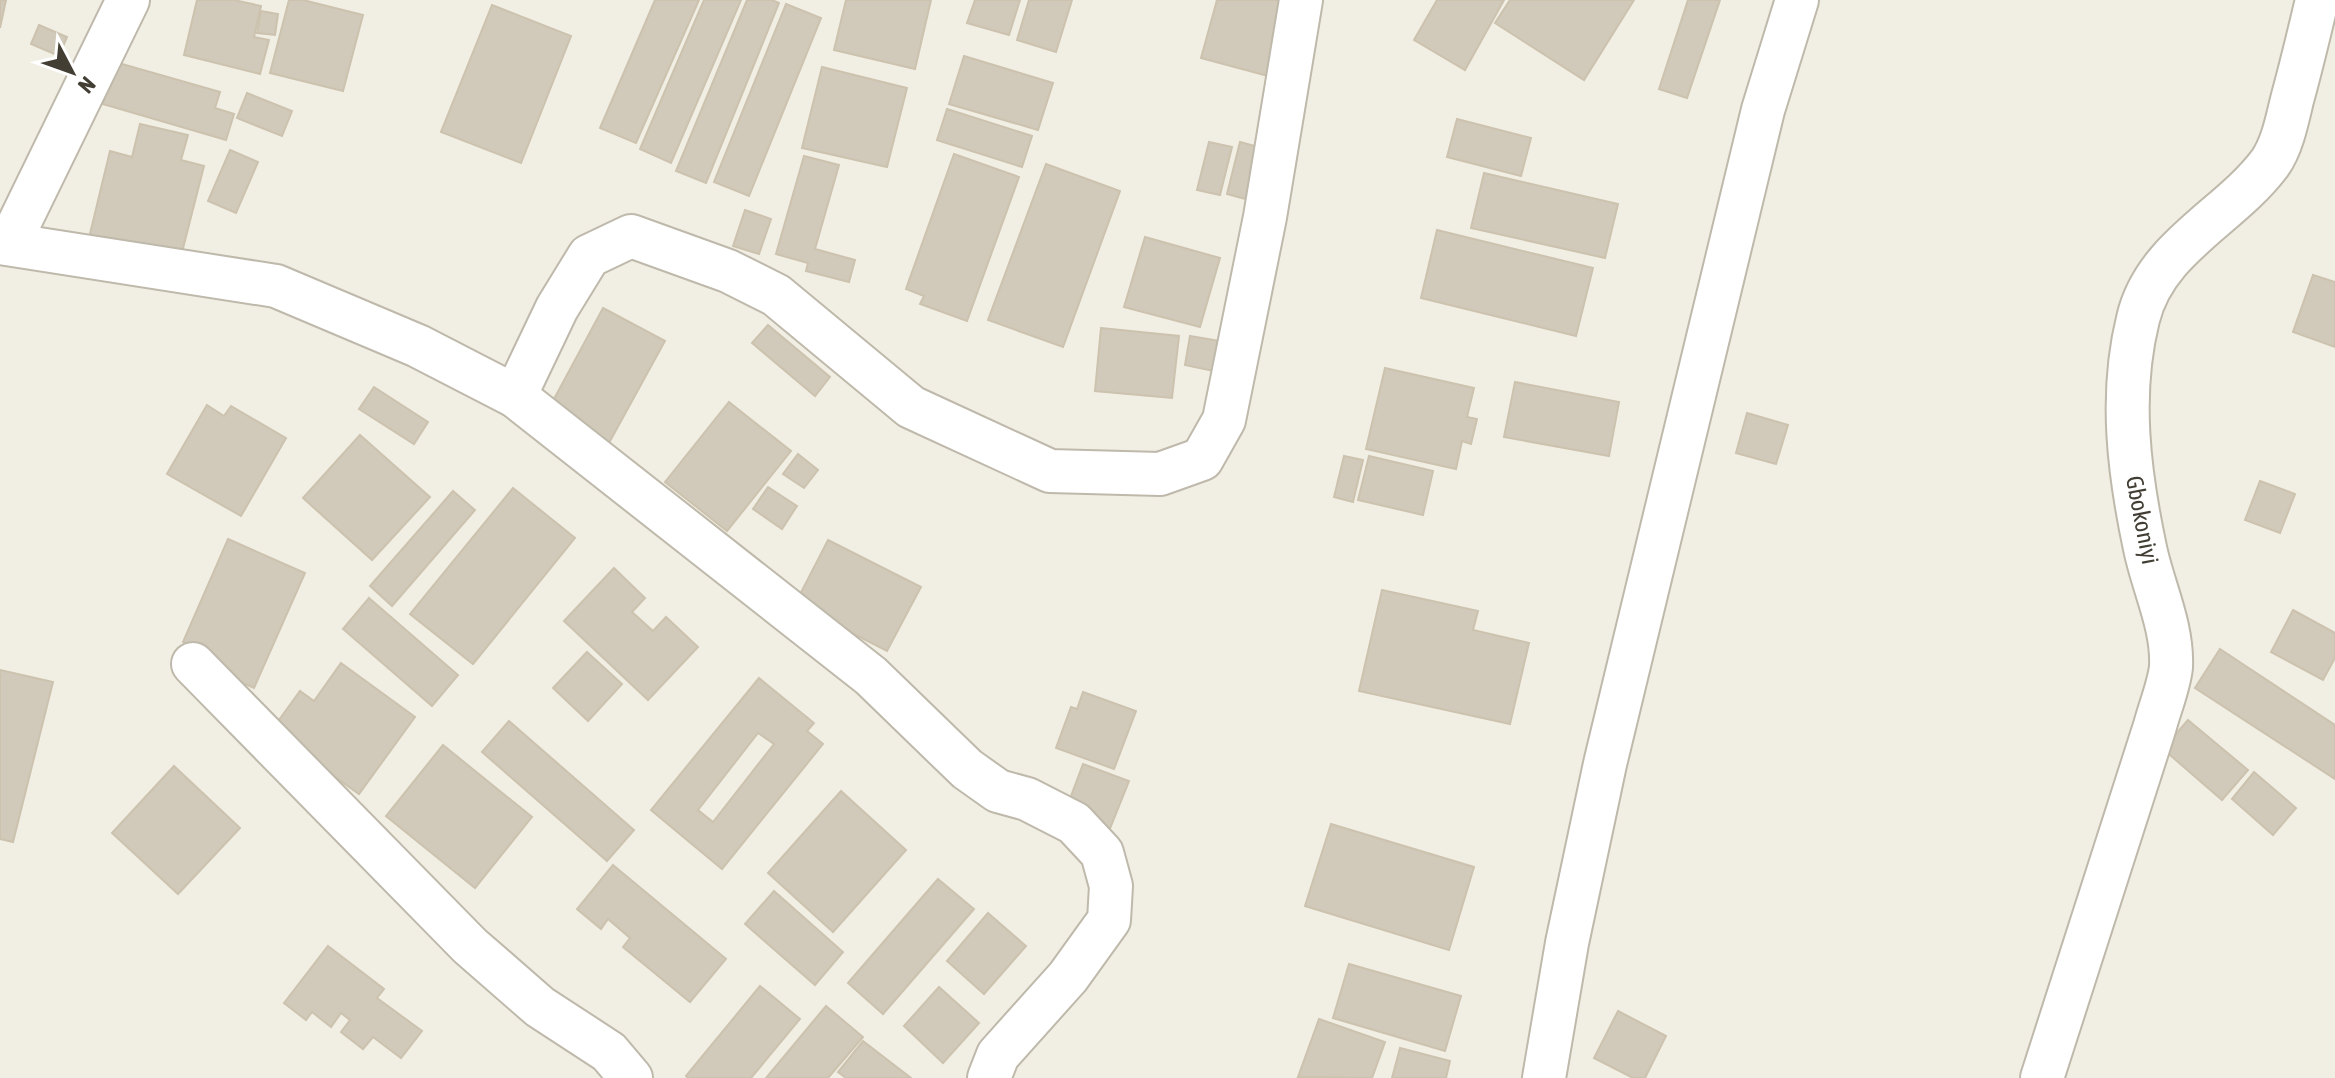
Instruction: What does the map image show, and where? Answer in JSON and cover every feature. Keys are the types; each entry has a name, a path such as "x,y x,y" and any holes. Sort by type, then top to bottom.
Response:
{"street":[{"path":"128,0 4,244 276,286 418,346 515,396 871,676 967,769 998,791 1027,799 1074,823 1102,853 1111,886 1109,920 1068,977 998,1055 989,1078"},
{"path":"515,396 557,308 589,256 631,236 728,271 776,295 911,407 1050,471 1160,474 1202,459 1224,420 1265,217 1301,0"},
{"path":"1544,1078 1567,943 1605,764 1763,110 1797,0"},
{"name":"Gbokoniyi","path":"2042,1078 2171,668 2169,635 2145,549 2127,442 2129,382 2138,317 2154,280 2181,246 2246,189 2271,162 2284,130 2317,0"},
{"path":"193,664 470,946 540,1007 609,1052 631,1078"}],"building":[{"path":"0,0 6,0 0,28"},
{"path":"197,0 234,0 261,6 254,37 269,40 260,74 184,55"},
{"path":"289,0 303,0 363,15 343,91 270,73"},
{"path":"655,0 699,0 636,143 600,128"},
{"path":"704,0 741,0 671,163 640,149"},
{"path":"747,0 779,3 706,183 676,171"},
{"path":"846,0 931,0 915,69 834,50"},
{"path":"975,0 1020,0 1009,35 967,23"},
{"path":"1029,0 1072,0 1056,52 1017,40"},
{"path":"1217,0 1289,0 1268,76 1201,58"},
{"path":"1437,0 1504,0 1465,70 1414,40"},
{"path":"1510,0 1634,0 1584,80 1495,23"},
{"path":"1688,0 1720,0 1687,98 1659,89"},
{"path":"786,4 821,18 749,196 714,182"},
{"path":"492,5 571,36 521,163 441,132"},
{"path":"261,11 278,14 275,35 257,33"},
{"path":"39,25 67,37 59,56 31,44"},
{"path":"964,56 1053,83 1038,130 949,104"},
{"path":"115,62 220,92 215,108 234,114 226,140 103,104"},
{"path":"822,67 907,88 887,167 802,148"},
{"path":"247,93 292,111 282,136 237,118"},
{"path":"947,109 1032,136 1022,167 937,140"},
{"path":"1457,119 1531,138 1521,176 1447,157"},
{"path":"140,124 188,135 181,160 204,166 179,264 88,242 110,151 132,157"},
{"path":"1209,142 1232,147 1220,195 1197,190"},
{"path":"1240,142 1262,148 1249,200 1227,194"},
{"path":"230,150 258,162 236,213 208,201"},
{"path":"954,154 1019,177 967,321 920,304 924,296 906,289"},
{"path":"804,156 839,165 815,249 855,260 849,282 806,271 808,263 776,254"},
{"path":"1046,164 1120,191 1063,347 988,320"},
{"path":"1484,173 1618,204 1605,258 1471,228"},
{"path":"745,210 771,219 759,254 733,246"},
{"path":"1437,230 1593,268 1576,336 1421,298"},
{"path":"1145,237 1220,258 1200,327 1124,307"},
{"path":"2313,275 2335,282 2335,347 2293,332"},
{"path":"603,308 665,341 609,443 548,410"},
{"path":"768,325 830,377 815,396 752,343"},
{"path":"1101,328 1179,336 1172,398 1095,391"},
{"path":"1190,336 1220,341 1214,371 1185,365"},
{"path":"1385,368 1474,388 1467,417 1477,419 1471,444 1462,441 1456,469 1366,449"},
{"path":"1515,382 1619,402 1609,456 1504,437"},
{"path":"374,387 428,422 414,444 359,409"},
{"path":"729,402 791,451 727,531 665,482"},
{"path":"207,405 224,416 231,406 286,438 241,516 167,474"},
{"path":"1747,413 1788,425 1776,464 1736,453"},
{"path":"360,435 430,497 372,560 303,498"},
{"path":"798,454 818,470 804,488 783,474"},
{"path":"1344,456 1363,460 1353,502 1334,497"},
{"path":"1369,456 1433,471 1423,515 1358,500"},
{"path":"2260,481 2295,494 2280,533 2245,520"},
{"path":"768,487 797,506 782,529 753,509"},
{"path":"513,488 575,538 473,664 410,614"},
{"path":"453,491 475,510 392,606 370,586"},
{"path":"228,539 305,573 254,688 199,664 205,652 183,642"},
{"path":"828,540 921,587 887,651 795,604"},
{"path":"614,568 645,598 632,612 653,631 666,617 698,647 648,700 564,621"},
{"path":"1382,590 1478,611 1473,630 1529,643 1510,724 1359,691"},
{"path":"369,598 458,675 432,706 343,629"},
{"path":"2293,610 2335,633 2335,658 2323,680 2271,652"},
{"path":"2220,649 2335,725 2335,779 2195,688"},
{"path":"587,652 622,684 588,721 553,688"},
{"path":"341,663 415,717 359,794 271,731 300,691 314,701"},
{"path":"0,670 53,682 13,842 0,839"},
{"path":"759,678 814,723 807,731 823,744 722,869 651,810","holes":["758,733 774,744 713,822 698,810"]},
{"path":"1083,692 1136,711 1114,769 1056,748 1071,707 1077,709"},
{"path":"2188,720 2248,770 2222,800 2163,749"},
{"path":"509,721 634,830 607,861 482,752"},
{"path":"443,745 532,817 475,888 386,816"},
{"path":"1083,764 1129,781 1109,831 1064,815"},
{"path":"174,766 240,828 178,894 112,833"},
{"path":"2254,772 2296,808 2273,835 2232,799"},
{"path":"841,791 906,850 833,932 768,873"},
{"path":"1331,824 1474,867 1449,950 1305,906"},
{"path":"613,865 726,959 690,1002 623,947 630,938 608,919 601,929 577,909"},
{"path":"938,879 974,909 883,1014 848,983"},
{"path":"774,891 843,952 815,985 745,924"},
{"path":"988,913 1026,946 984,994 947,961"},
{"path":"328,946 384,989 377,998 422,1031 401,1058 373,1037 363,1049 341,1032 350,1020 341,1013 331,1027 312,1012 306,1020 284,1003"},
{"path":"1349,964 1461,996 1445,1051 1333,1018"},
{"path":"760,986 800,1019 751,1078 688,1078 686,1076"},
{"path":"939,987 979,1023 943,1063 904,1026"},
{"path":"826,1006 863,1037 828,1078 766,1078"},
{"path":"1618,1011 1666,1036 1645,1078 1633,1078 1594,1058"},
{"path":"1319,1019 1385,1042 1372,1078 1298,1077"},
{"path":"863,1041 911,1078 846,1078 838,1072"},
{"path":"1400,1048 1450,1061 1446,1078 1392,1078"}]}
